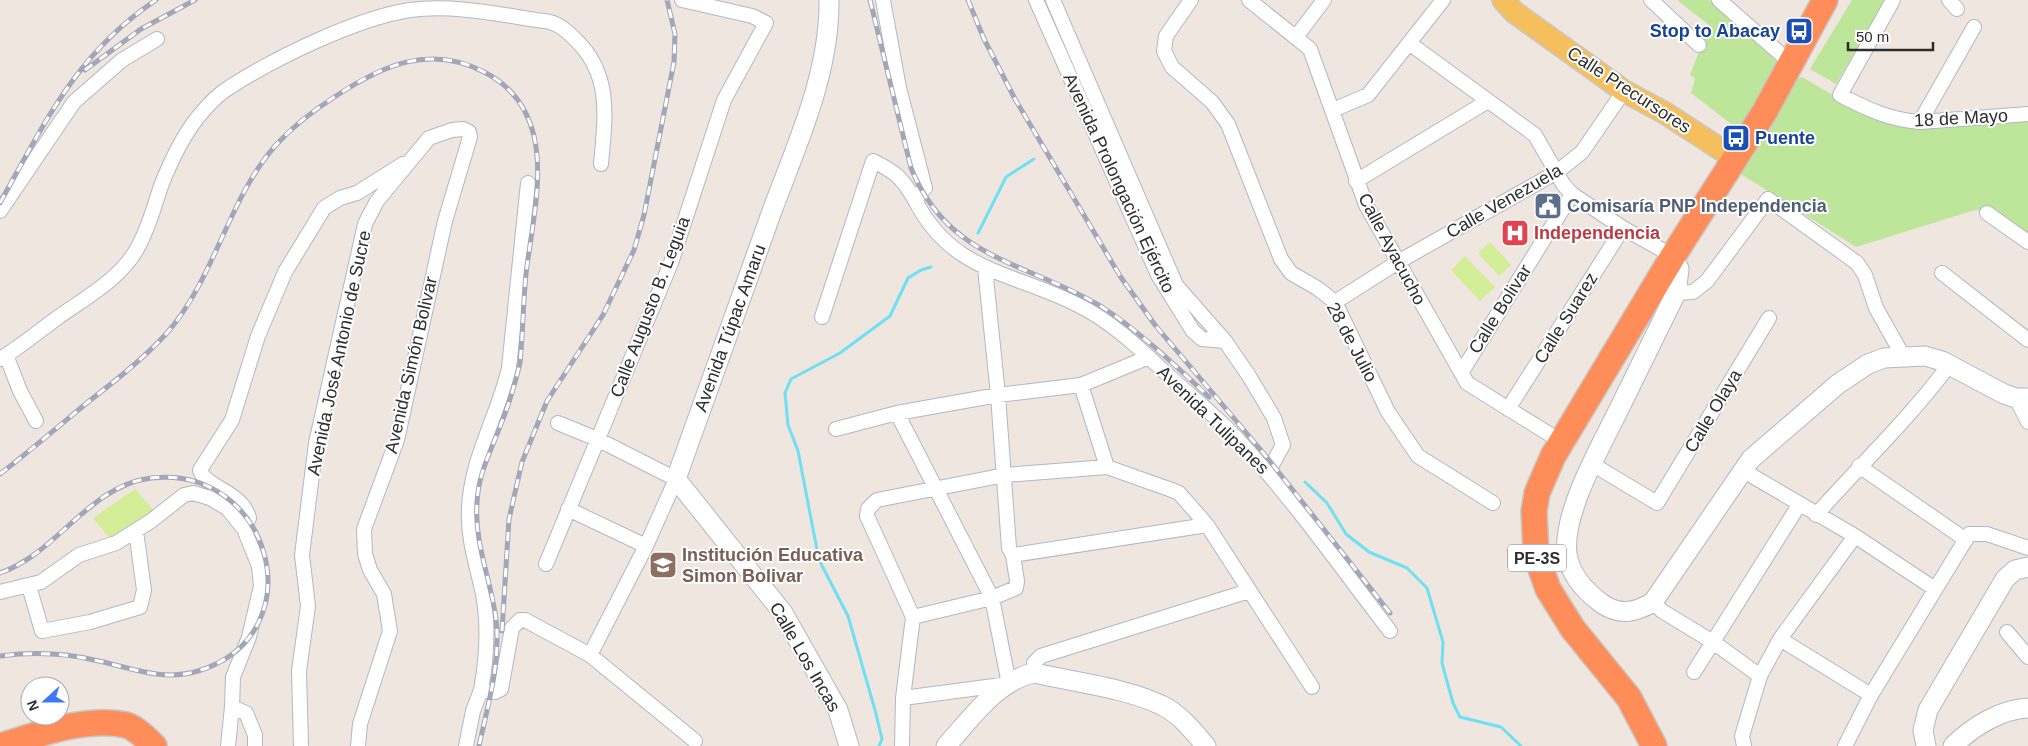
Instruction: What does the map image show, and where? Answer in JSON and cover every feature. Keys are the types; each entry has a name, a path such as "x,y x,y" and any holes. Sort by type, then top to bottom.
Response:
{"highway":[{"name":"PE-3S","path":"1654,746 1629,698 1572,629 1548,589 1536,555 1534,510 1536,493 1548,464 1615,356 1673,256 1792,64 1825,0"},
{"path":"0,746 53,731 95,724 127,726 154,746"}],"main road":[{"name":"Avenida Túpac Amaru","path":"676,479 797,143 820,72 826,42 829,0"},
{"name":"Calle Precursores","path":"1503,0 1514,12 1624,91 1666,113 1734,158"},
{"path":"1673,256 1679,269 1676,293 1592,464 1574,508 1567,542 1570,565 1575,577 1602,604 1617,612 1641,610 1653,602 1750,459 1854,372 1884,358 1925,356 1949,364 2022,398"},
{"name":"Calle Los Incas","path":"676,479 783,613 838,710 850,746"},
{"path":"1926,746 1923,730 1928,710 1936,695 2005,579 2015,570 2028,568"},
{"path":"946,746 989,700 1023,675 1035,673 1137,696 1162,705 1185,722 1206,746"},
{"path":"1954,746 1978,726 2020,708 2028,708"}],"street":[{"path":"682,0 740,7"},
{"path":"883,0 899,88 926,188 915,200"},
{"name":"Avenida Prolongación Ejército","path":"1036,0 1158,275 1193,332 1202,339 1225,341"},
{"name":"Avenida Prolongación Ejército","path":"1052,0 1176,285 1225,341 1249,376 1278,430 1282,445 1268,472"},
{"name":"28 de Julio","path":"1191,0 1166,36 1164,51 1172,67 1212,102 1228,124 1282,259 1291,273 1317,288 1335,302 1388,412 1418,456 1492,503"},
{"name":"Calle Ayacucho","path":"1249,0 1310,50 1333,110 1356,182 1366,205 1460,373 1468,383 1562,442"},
{"path":"1296,37 1324,0"},
{"path":"1333,110 1368,95 1443,0"},
{"path":"1651,0 1699,45"},
{"path":"1719,0 1792,64"},
{"name":"18 de Mayo","path":"1893,0 1840,95 1874,113 1903,121 1920,122 2028,114"},
{"name":"Calle Augusto B. Leguia","path":"546,564 671,263 724,100 766,23 740,7"},
{"path":"36,420 3,357 110,279 132,259 148,227 161,186 172,162 198,118 214,100 228,87 305,47 370,20 411,10 457,9 549,21 566,30 587,51 601,75 605,108 601,164"},
{"path":"1920,122 1974,27"},
{"path":"0,211 74,102 122,60 157,39"},
{"path":"1409,43 1536,136 1562,184 1572,194 1623,228 1673,256"},
{"name":"Calle Venezuela","path":"1335,302 1398,262 1557,172 1582,152 1624,91"},
{"path":"1356,182 1488,101"},
{"name":"Avenida José Antonio de Sucre","path":"301,746 299,671 308,606 302,555 316,444 365,224 378,201 429,138 463,128"},
{"name":"Avenida Simón Bolivar","path":"358,746 360,724 390,631 384,594 370,570 365,554 364,529 397,440 445,221 470,137 463,128"},
{"path":"244,530 249,518 246,509 234,496 204,478 201,468 232,420 258,336 285,272 324,208 340,198 357,193 413,159"},
{"name":"Avenida Tulipanes","path":"822,317 873,161 893,170 903,180 926,222 941,240 986,268 1079,305 1120,332 1149,358 1240,442 1268,472 1390,632"},
{"path":"466,746 473,711 481,690 487,651 487,623 470,535 468,508 473,474 504,390 509,368 528,183"},
{"path":"357,193 378,201"},
{"name":"Calle Bolivar","path":"1460,373 1572,194"},
{"path":"1676,293 1693,292 1707,281 1768,199 1857,263 1864,275 1876,308 1903,356"},
{"path":"1987,213 2028,242"},
{"name":"Calle Suarez","path":"1508,409 1623,228"},
{"path":"913,617 992,598 1016,588 1017,581 1013,555 1009,548 1005,475 986,268"},
{"path":"1942,273 2028,340"},
{"name":"Calle Olaya","path":"1592,464 1657,503 1769,318"},
{"path":"836,429 897,413 998,396 1081,385 1149,358"},
{"path":"1816,515 1859,466 1924,399 1949,364"},
{"path":"1081,385 1107,468"},
{"path":"2022,398 2028,422"},
{"path":"897,413 937,487 992,598 1009,684 903,698"},
{"path":"558,423 598,438 676,479"},
{"path":"1859,466 1966,540"},
{"path":"902,746 903,698 913,617 867,516 868,509 877,500 1005,475 1107,468 1180,494 1207,525 1312,687"},
{"path":"1742,470 1816,515 1855,536 1935,589"},
{"name":"Avenida Túpac Amaru","path":"593,650 646,546 676,479"},
{"path":"0,592 29,586 46,579 79,556 116,543 136,531 181,497 193,493 219,502 234,515 244,530 259,566 261,586 249,637 233,677 228,746"},
{"path":"1694,672 1799,505"},
{"path":"568,509 646,546"},
{"path":"1013,555 1207,525"},
{"path":"29,586 42,631 90,622 140,608 144,590 136,531"},
{"path":"1845,746 1871,695 1970,534 1987,534 2028,548"},
{"path":"1744,746 1742,736 1760,676 1780,639 1855,536"},
{"path":"1035,673 1034,663 1041,656 1249,590"},
{"path":"1653,602 1662,611 1713,642 1760,676"},
{"path":"481,690 495,692 502,689 512,628 520,620 525,620 593,650 695,741"},
{"path":"2007,632 2028,657"},
{"path":"1780,639 1871,695"},
{"path":"232,707 246,713 255,735 255,746"}],"green space":[{"path":"1677,0 1709,0 1781,61 1743,133 1691,93 1695,79 1690,75 1709,25"},
{"path":"1852,0 1885,0 1836,84 1810,69"},
{"path":"1802,77 1875,120 1911,128 2028,121 2028,235 1992,212 1975,210 1856,247 1736,171 1790,84"},
{"path":"1490,242 1511,265 1499,276 1478,253"},
{"path":"1465,256 1495,287 1480,301 1451,270"},
{"path":"135,489 155,512 111,540 93,518"}],"waterway":[{"path":"1070,56 1092,110"},
{"path":"1100,127 1106,140"},
{"path":"978,233 1006,177 1034,159"},
{"path":"879,746 882,739 848,616 819,560 798,451 788,425 785,393 791,379 840,353 890,316 908,278 921,270 931,267"},
{"path":"1305,482 1327,503 1346,534 1369,552 1407,568 1427,588 1443,642 1442,663 1453,703 1460,717 1501,727 1521,746"}],"railway":[{"path":"0,203 48,117 84,66 128,21 156,0"},
{"path":"85,70 141,29 195,0"},
{"path":"502,631 509,519 522,462 547,401 603,315 634,250 644,215 674,62 675,34 667,0"},
{"path":"870,0 911,168 927,199 946,222 968,241 992,255 1074,292 1116,316 1144,338 1209,397"},
{"path":"968,0 984,39 1015,99 1120,276 1155,325 1265,455 1390,613"},
{"path":"0,474 128,369 166,334 183,312 197,289 232,215 259,168 275,146 304,119 328,101 371,75 407,62 426,59 445,60 464,64 493,77 502,83 516,98 527,116 534,136 538,170 536,205 526,274 520,363 507,409 482,472 478,492 478,533 494,604 497,635 493,683 479,746"},
{"path":"0,573 21,564 39,551 109,493 129,484 151,478 192,481 226,497 250,523 264,555 268,590 258,623 235,652 198,671 171,675 146,672 71,656 35,654 0,656"}],"place":[{"name":"Stop to Abacay","path":"1799,31"},
{"name":"Puente","path":"1736,138"},
{"name":"Comisaría PNP Independencia","path":"1548,206"},
{"name":"Independencia","path":"1515,233"},
{"name":"Institución Educativa Simon Bolivar","path":"663,565"}]}
